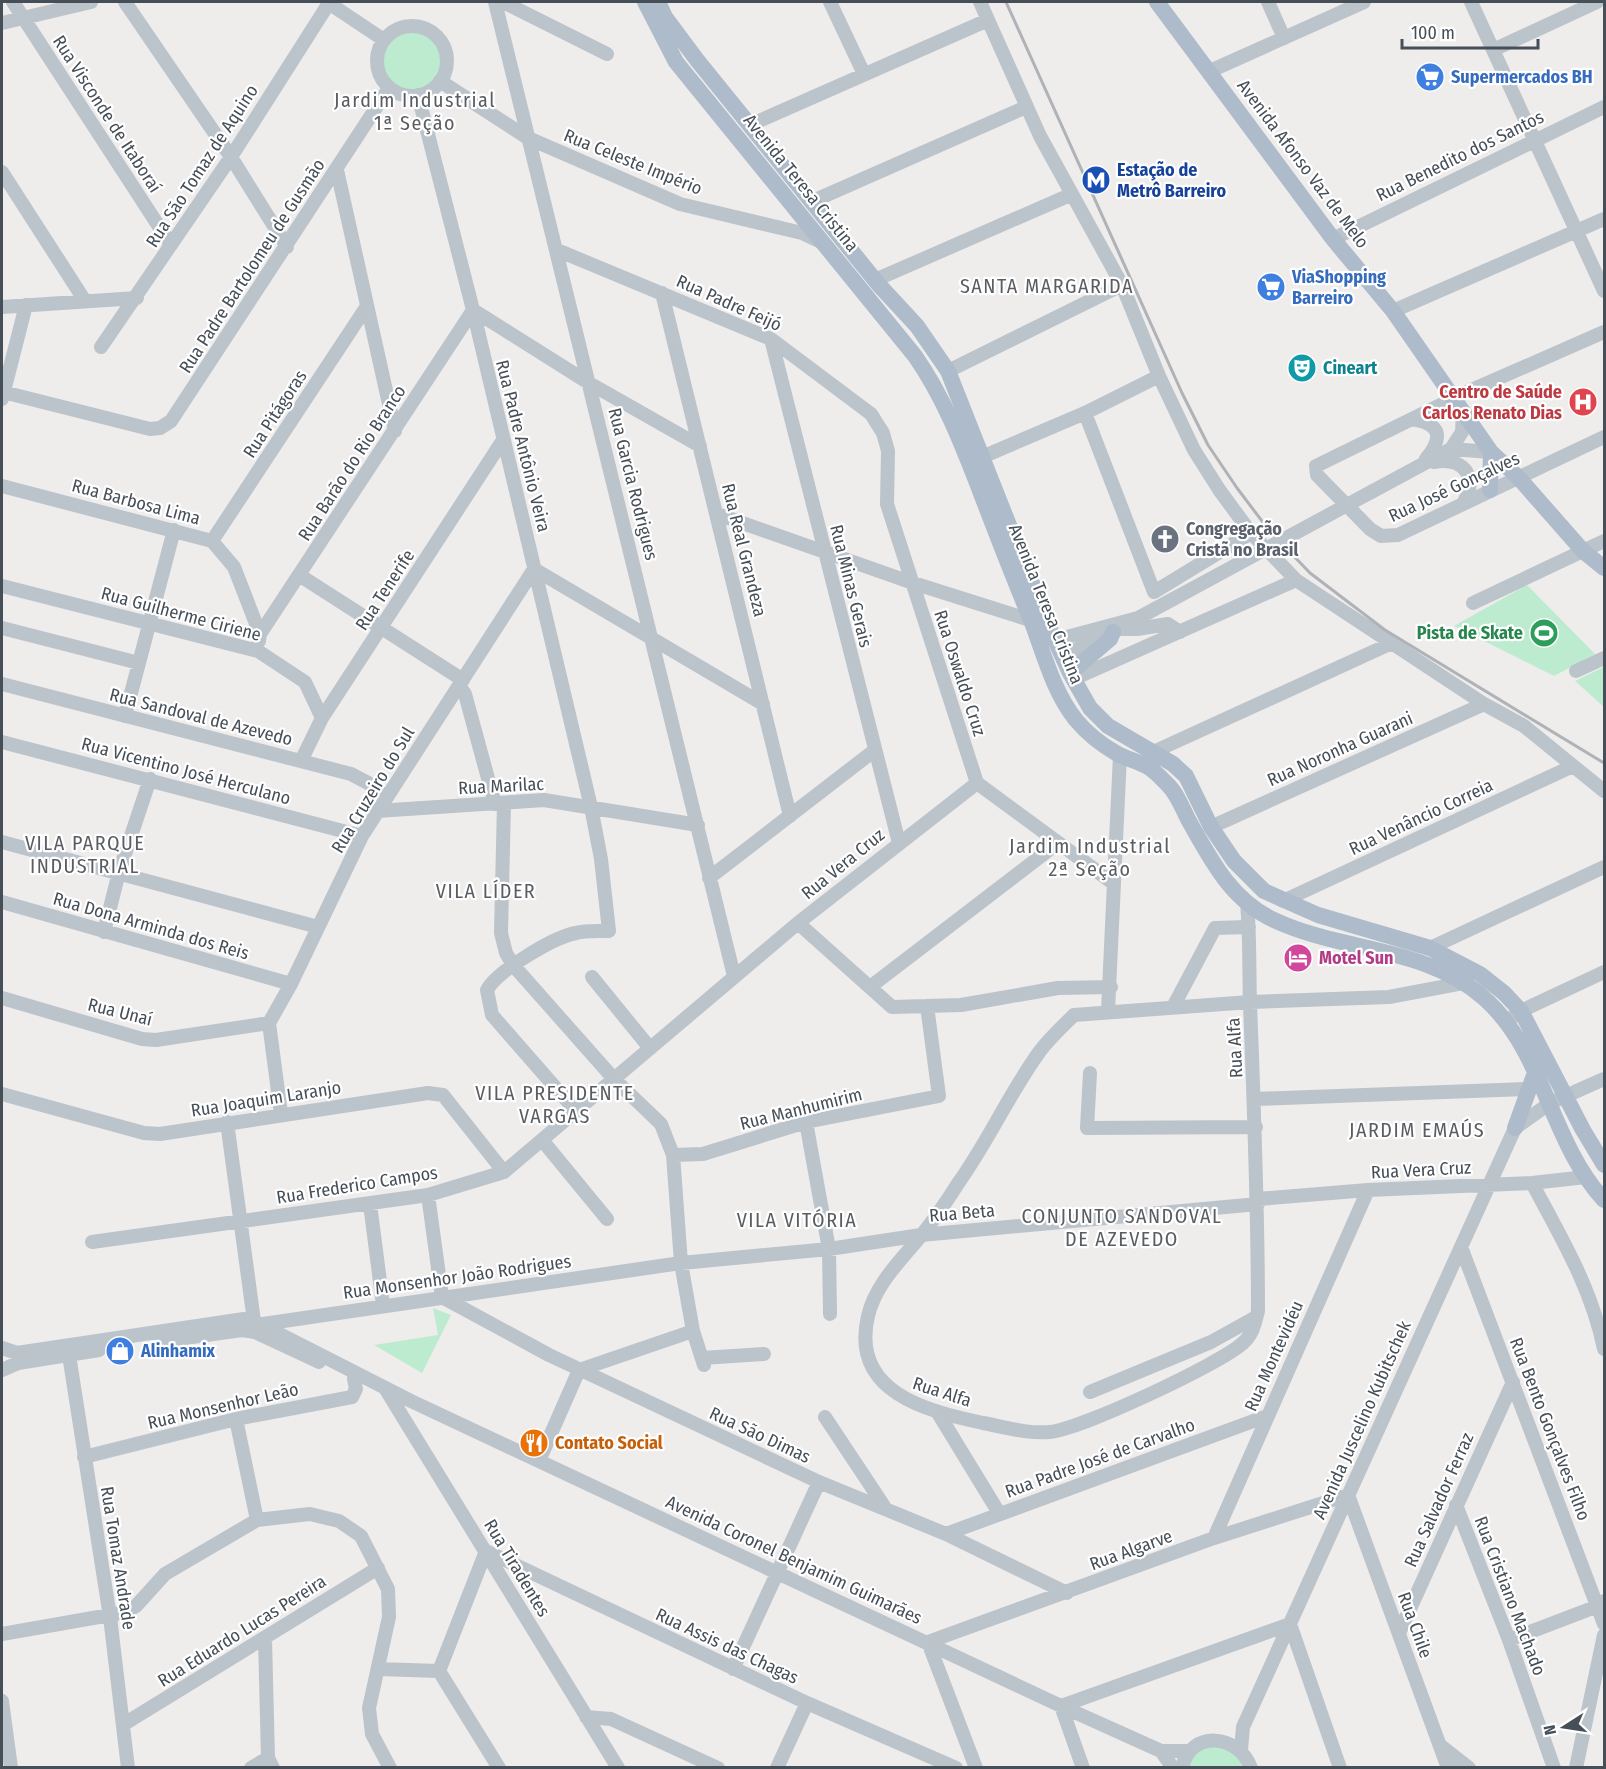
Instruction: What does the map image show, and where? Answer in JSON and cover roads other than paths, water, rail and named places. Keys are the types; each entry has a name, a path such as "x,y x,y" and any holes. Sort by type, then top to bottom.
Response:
{"main road":[{"name":"Avenida Teresa Cristina","path":"645,2 676,62 825,244 936,386 957,432 1048,669 1076,720 1095,738 1120,755 1149,767 1172,789 1216,869 1247,903 1271,918 1298,930 1419,960 1463,983 1485,999 1506,1021 1536,1070 1586,1177 1605,1200"},
{"name":"Avenida Teresa Cristina","path":"658,2 665,16 697,60 875,280 917,326 948,371 1053,635 1071,676 1090,708 1108,726 1173,764 1186,776 1211,827 1234,861 1264,891 1317,915 1430,948 1480,974 1521,1011 1583,1130 1605,1165"},
{"name":"Avenida Afonso Vaz de Melo","path":"1157,2 1333,238 1393,311 1491,452 1518,477 1583,551 1605,568"},
{"path":"1490,490 1491,452"},
{"path":"1030,620 1040,626 1053,653 1062,656"},
{"path":"1071,676 1116,631"},
{"path":"1515,1128 1527,1089 1536,1070"}],"street":[{"name":"Rua Visconde de Itaboraí","path":"13,2 171,245"},
{"path":"2,23 91,2"},
{"path":"125,2 231,157 287,247"},
{"path":"328,2 384,40"},
{"name":"Rua São Tomaz de Aquino","path":"102,347 231,157 328,2"},
{"name":"Rua Garcia Rodrigues","path":"495,2 734,976"},
{"path":"503,2 607,54"},
{"path":"830,2 864,74"},
{"path":"980,2 1026,107 1070,195 1122,285 1159,376 1194,450 1251,533 1296,580 1484,704 1524,726 1605,791"},
{"path":"1268,2 1284,38"},
{"path":"1210,71 1364,2"},
{"path":"1471,2 1605,291"},
{"path":"1493,50 1597,2"},
{"path":"750,125 988,20"},
{"path":"414,26 435,34 446,54 446,66 440,81 428,92 418,95 406,95 389,88 380,73 377,62 384,40 392,32 414,26"},
{"name":"Rua Celeste Império","path":"440,81 528,138 680,204 802,233 825,244"},
{"name":"Rua Padre Bartolomeu de Gusmão","path":"2,396 150,429 160,428 171,421 389,88"},
{"name":"Rua Padre Antônio Veira","path":"418,95 473,310 591,807 601,859 609,931 576,933 513,965"},
{"path":"813,201 1026,107"},
{"name":"Rua Benedito dos Santos","path":"1333,238 1534,139 1605,107"},
{"path":"337,170 395,431"},
{"path":"2,172 85,301"},
{"path":"875,280 1070,195"},
{"path":"1393,311 1605,219"},
{"name":"Rua Padre Feijó","path":"557,250 771,339 871,414"},
{"path":"948,371 1122,285"},
{"name":"Rua Real Grandeza","path":"662,293 790,816"},
{"path":"2,307 137,298"},
{"path":"2,396 26,305"},
{"name":"Rua Pitágoras","path":"212,541 367,306"},
{"path":"473,310 589,383 700,446"},
{"name":"Rua Barão do Rio Branco","path":"260,634 473,310"},
{"name":"Rua José Gonçalves","path":"1605,332 1453,399 1316,466 1317,475 1370,529 1381,536 1398,535 1605,437"},
{"name":"Rua Minas Gerais","path":"771,339 899,843"},
{"path":"982,457 1085,413 1159,376"},
{"path":"1085,413 1154,592 1251,533"},
{"path":"1062,656 1116,631 1451,449 1462,432 1463,413"},
{"name":"Rua Oswaldo Cruz","path":"871,414 883,433 888,451 887,504 910,582 977,783"},
{"path":"1412,419 1426,422 1433,427 1438,436 1437,446 1422,464"},
{"name":"Rua Tenerife","path":"301,761 322,718 503,440"},
{"path":"1451,449 1491,452"},
{"path":"1422,464 1449,460 1459,464 1467,471 1470,482 1469,493 1464,502"},
{"name":"Rua Barbosa Lima","path":"2,486 212,541 234,567 260,634 258,651"},
{"path":"717,514 910,582 1030,620"},
{"path":"125,717 174,530"},
{"path":"1473,603 1605,541"},
{"path":"534,569 763,704"},
{"name":"Rua Cruzeiro do Sul","path":"269,1023 291,984 362,836 534,569"},
{"path":"299,575 383,626 461,683 500,803 501,933 506,953 513,965 614,1079 661,1124 672,1155 681,1263 693,1331 703,1362 764,1354"},
{"path":"1071,676 1180,632 1296,580"},
{"name":"Rua Guilherme Ciriene","path":"2,586 258,651 306,682 322,718"},
{"path":"1053,635 1063,638 1139,618"},
{"path":"1116,631 1168,624 1180,632"},
{"path":"2,628 139,663"},
{"path":"1151,753 1392,643"},
{"path":"1576,671 1605,658"},
{"name":"Rua Sandoval de Azevedo","path":"2,684 351,774 368,783 386,798"},
{"name":"Rua Noronha Guarani","path":"1211,827 1484,704"},
{"name":"Rua Vicentino José Herculano","path":"2,742 362,836"},
{"path":"709,878 874,750"},
{"path":"1108,1011 1111,987 1113,883 1120,755"},
{"name":"Rua Venâncio Correia","path":"1283,901 1573,766"},
{"path":"104,932 119,872 150,779"},
{"path":"977,783 1113,883"},
{"name":"Rua Vera Cruz","path":"734,976 977,783"},
{"name":"Rua Marilac","path":"377,811 544,800 698,825"},
{"path":"2,842 318,927"},
{"path":"870,987 1058,843"},
{"path":"1430,948 1605,867"},
{"name":"Rua Dona Arminda dos Reis","path":"2,902 291,984"},
{"name":"Rua Alfa","path":"1247,903 1258,1201 1254,1329 1243,1343 1226,1354 1149,1394 1068,1428 1029,1432 938,1413 902,1398 885,1385 873,1368 864,1345 868,1316 875,1298 888,1275 961,1180 1041,1050 1074,1015 1250,1002"},
{"path":"798,923 892,1007 983,1002 1058,988 1111,987"},
{"path":"1173,1007 1215,928 1249,927"},
{"path":"513,965 499,974 487,990 492,1015 576,1111"},
{"path":"1506,1021 1521,1011 1605,972"},
{"name":"Rua Frederico Campos","path":"92,1242 428,1195 504,1172 734,976"},
{"path":"592,977 650,1047"},
{"path":"1250,1002 1389,997 1463,983"},
{"name":"Rua Unaí","path":"2,998 142,1039 156,1040 269,1023"},
{"name":"Rua Manhumirim","path":"672,1155 703,1155 806,1122 939,1096 927,1005"},
{"path":"269,1023 281,1114"},
{"path":"1090,1073 1087,1128 1256,1127"},
{"path":"1515,1128 1566,1094 1605,1079"},
{"path":"1256,1099 1527,1089"},
{"name":"Rua Joaquim Laranjo","path":"2,1094 144,1133 160,1134 428,1093 443,1095 504,1172"},
{"path":"227,1122 239,1220 257,1326"},
{"path":"806,1122 829,1249 830,1314"},
{"name":"Avenida Juscelino Kubitschek","path":"1241,1750 1243,1727 1515,1128"},
{"path":"542,1140 607,1219"},
{"name":"Rua Vera Cruz","path":"1258,1201 1368,1190 1532,1183 1586,1177"},
{"path":"1532,1183 1576,1265 1605,1349"},
{"name":"Rua Montevidéu","path":"1214,1538 1368,1190"},
{"path":"428,1195 442,1297"},
{"name":"Rua Beta","path":"921,1235 1258,1201"},
{"path":"370,1204 383,1305"},
{"name":"Rua Monsenhor João Rodrigues","path":"2,1370 18,1363 242,1330 383,1305 681,1263 829,1249 921,1235"},
{"name":"Rua Bento Gonçalves Filho","path":"1461,1247 1601,1603 1605,1624"},
{"name":"Rua São Dimas","path":"442,1297 579,1370 819,1482 884,1506 946,1534 1067,1593"},
{"path":"1090,1392 1211,1342 1256,1317"},
{"name":"Rua Monsenhor João Rodrigues","path":"2,1348 17,1353 244,1319 257,1326"},
{"path":"292,1339 289,1326 294,1320"},
{"name":"Avenida Coronel Benjamim Guimarães","path":"257,1326 292,1339 388,1393"},
{"name":"Avenida Coronel Benjamim Guimarães","path":"257,1326 354,1379 411,1401 1161,1751 1190,1751 1206,1742 1225,1741"},
{"path":"539,1461 579,1370 693,1331"},
{"name":"Rua Tomaz Andrade","path":"69,1355 110,1617 128,1767"},
{"name":"Rua Monsenhor Leão","path":"84,1457 236,1419 352,1397 357,1389 354,1379"},
{"name":"Rua Salvador Ferraz","path":"1399,1633 1513,1382"},
{"name":"Rua Tiradentes","path":"388,1393 618,1767"},
{"path":"938,1413 999,1513"},
{"name":"Rua Padre José de Carvalho","path":"946,1534 1267,1416"},
{"path":"825,1418 884,1506"},
{"path":"236,1419 257,1520"},
{"path":"733,1669 819,1482"},
{"name":"Rua Algarve","path":"928,1642 1214,1538 1348,1495"},
{"name":"Rua Chile","path":"1348,1495 1448,1767"},
{"name":"Rua Cristiano Machado","path":"1456,1505 1509,1640 1554,1767"},
{"path":"2,1634 110,1617 136,1606 165,1574 257,1520 310,1514 339,1521 362,1536 388,1589 389,1617 369,1708 372,1734 390,1767"},
{"path":"440,1671 486,1551"},
{"name":"Rua Assis das Chagas","path":"486,1551 733,1669 956,1767"},
{"name":"Rua Eduardo Lucas Pereira","path":"124,1724 265,1640 378,1568"},
{"path":"1509,1640 1601,1603"},
{"path":"1083,1767 1061,1706 1290,1624 1340,1767"},
{"path":"1576,1767 1605,1635"},
{"path":"251,1767 270,1763 265,1640"},
{"path":"928,1642 976,1767"},
{"path":"378,1669 440,1671"},
{"path":"440,1671 499,1767"},
{"path":"2,1701 11,1767"},
{"path":"777,1767 807,1703"},
{"path":"586,1717 611,1719 718,1767"},
{"name":"Avenida Juscelino Kubitschek","path":"1225,1741 1243,1727"},
{"path":"1225,1741 1241,1750 1251,1767"},
{"path":"1441,1746 1469,1767"},
{"name":"Avenida Coronel Benjamim Guimarães","path":"1161,1751 1173,1767"},
{"path":"1182,1767 1190,1751"}],"railway":[{"path":"1006,2 1182,393 1208,445 1268,529 1310,573 1385,630 1604,763"}],"place":[{"name":"Supermercados BH","path":"1430,77"},
{"name":"Estação de Metrô Barreiro","path":"1096,180"},
{"name":"ViaShopping Barreiro","path":"1271,287"},
{"name":"Cineart","path":"1302,368"},
{"name":"Centro de Saúde Carlos Renato Dias","path":"1583,402"},
{"name":"Congregação Cristã no Brasil","path":"1165,539"},
{"name":"Pista de Skate","path":"1544,633"},
{"name":"Motel Sun","path":"1298,958"},
{"name":"Alinhamix","path":"120,1351"},
{"name":"Contato Social","path":"534,1443"}],"district":[{"name":"Jardim Industrial 1ª Seção","path":"415,112"},
{"name":"SANTA MARGARIDA","path":"1047,286"},
{"name":"VILA PARQUE INDUSTRIAL","path":"85,854"},
{"name":"Jardim Industrial 2ª Seção","path":"1090,858"},
{"name":"VILA LÍDER","path":"486,891"},
{"name":"VILA PRESIDENTE VARGAS","path":"555,1104"},
{"name":"JARDIM EMAÚS","path":"1417,1130"},
{"name":"VILA VITÓRIA","path":"797,1220"},
{"name":"CONJUNTO SANDOVAL DE AZEVEDO","path":"1122,1228"}]}
